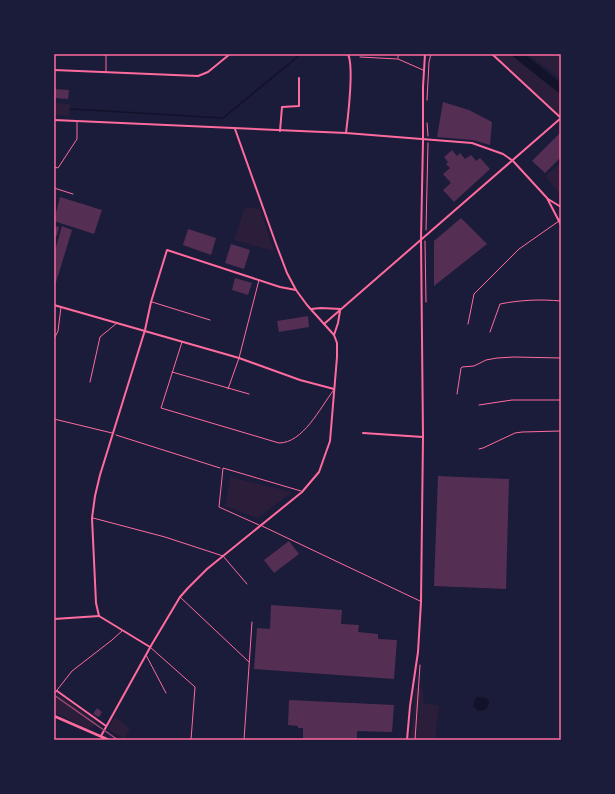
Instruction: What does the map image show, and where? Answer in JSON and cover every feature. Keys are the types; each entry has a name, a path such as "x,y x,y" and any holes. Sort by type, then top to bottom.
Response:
{"street":[{"path":"54,70 198,76 208,72 230,54"},
{"path":"346,133 350,90 350,61 348,54"},
{"path":"407,740 410,706 418,652 420,602 423,437 421,239 425,54"},
{"path":"324,324 561,118 492,54"},
{"path":"280,131 282,107 299,106 299,78"},
{"path":"54,120 346,133 472,143 503,154 513,161 547,198 561,225"},
{"path":"100,738 146,654 180,597 223,556 302,492 319,472 330,441 337,343 334,335 311,310 296,290 276,244 235,129"},
{"path":"547,198 561,206"},
{"path":"99,616 96,603 92,518 96,489 112,433 145,330 151,302 167,250 280,287 296,290"},
{"path":"54,305 239,358 300,380 334,389"},
{"path":"311,310 321,308 340,309"},
{"path":"334,335 340,309"},
{"path":"363,433 423,437"},
{"path":"54,619 99,616 150,647"},
{"path":"57,691 106,726"},
{"path":"54,716 100,738 109,740"}],"lane":[{"path":"106,54 106,73"},
{"path":"398,54 398,59"},
{"path":"360,57 398,59 424,70"},
{"path":"54,167 58,168 76,139 77,121"},
{"path":"54,188 73,194"},
{"path":"468,324 474,294 519,249 559,221 561,217"},
{"path":"228,389 239,358 260,280"},
{"path":"490,332 500,304 546,299 561,301"},
{"path":"151,302 210,320"},
{"path":"54,339 58,331 61,307"},
{"path":"90,382 100,337 118,323"},
{"path":"182,341 171,372 161,408 285,443 293,439 309,425 334,389"},
{"path":"458,394 462,367 474,366 486,360 497,358 561,358"},
{"path":"171,372 249,394"},
{"path":"479,405 512,400 561,400"},
{"path":"54,419 112,433"},
{"path":"479,449 515,433 561,431"},
{"path":"302,492 223,468 219,507 420,602"},
{"path":"92,518 165,537 223,556 246,584"},
{"path":"180,597 250,663"},
{"path":"244,740 252,622"},
{"path":"54,694 72,671 123,631"},
{"path":"150,647 195,687 191,740"},
{"path":"146,654 166,693"}],"path":[{"path":"427,105 429,62 431,54"},
{"path":"427,119 428,138"},
{"path":"426,233 428,142"},
{"path":"112,433 223,468"},
{"path":"415,740 420,663"}],"shaded area":[{"path":"492,54 516,54 554,88 561,91 561,118"},
{"path":"527,54 561,54 561,79"},
{"path":"54,103 70,104 69,116 54,114"},
{"path":"561,163 561,195 545,176"},
{"path":"245,207 260,209 274,251 234,240"},
{"path":"230,477 292,492 258,518 225,506"},
{"path":"422,686 424,703 439,706 435,740 411,740 415,690"},
{"path":"59,695 97,722 89,730 54,712 54,700"},
{"path":"476,697 486,698 489,701 486,709 478,711 473,706"},
{"path":"115,717 130,729 124,739 107,729"}],"building":[{"path":"54,89 69,90 68,99 54,98"},
{"path":"443,102 469,110 492,122 490,145 473,140 437,137"},
{"path":"561,132 561,157 545,173 532,161"},
{"path":"452,150 457,156 460,153 465,159 471,155 476,161 480,158 490,169 454,202 443,190 451,183 443,174 450,168 446,164 448,162 444,157"},
{"path":"60,197 102,210 94,234 54,221"},
{"path":"461,218 487,244 434,286 434,241"},
{"path":"54,226 59,227 57,236 54,235"},
{"path":"62,226 72,230 54,289 54,254"},
{"path":"188,229 216,238 211,255 183,245"},
{"path":"231,244 250,250 244,269 225,263"},
{"path":"235,278 252,283 248,295 232,290"},
{"path":"308,316 309,327 279,332 277,321"},
{"path":"438,476 509,479 506,589 434,586"},
{"path":"289,541 299,554 274,573 264,560"},
{"path":"271,605 342,610 341,624 359,625 358,632 378,634 378,639 397,640 394,679 254,669 257,628 270,629"},
{"path":"289,700 394,705 392,732 357,731 357,740 303,740 303,728 288,725"},
{"path":"97,708 102,712 99,717 93,714"}],"waterway":[{"path":"71,109 223,118 301,54"},
{"path":"517,54 561,89"}],"railway":[{"path":"54,695 118,740"}]}
